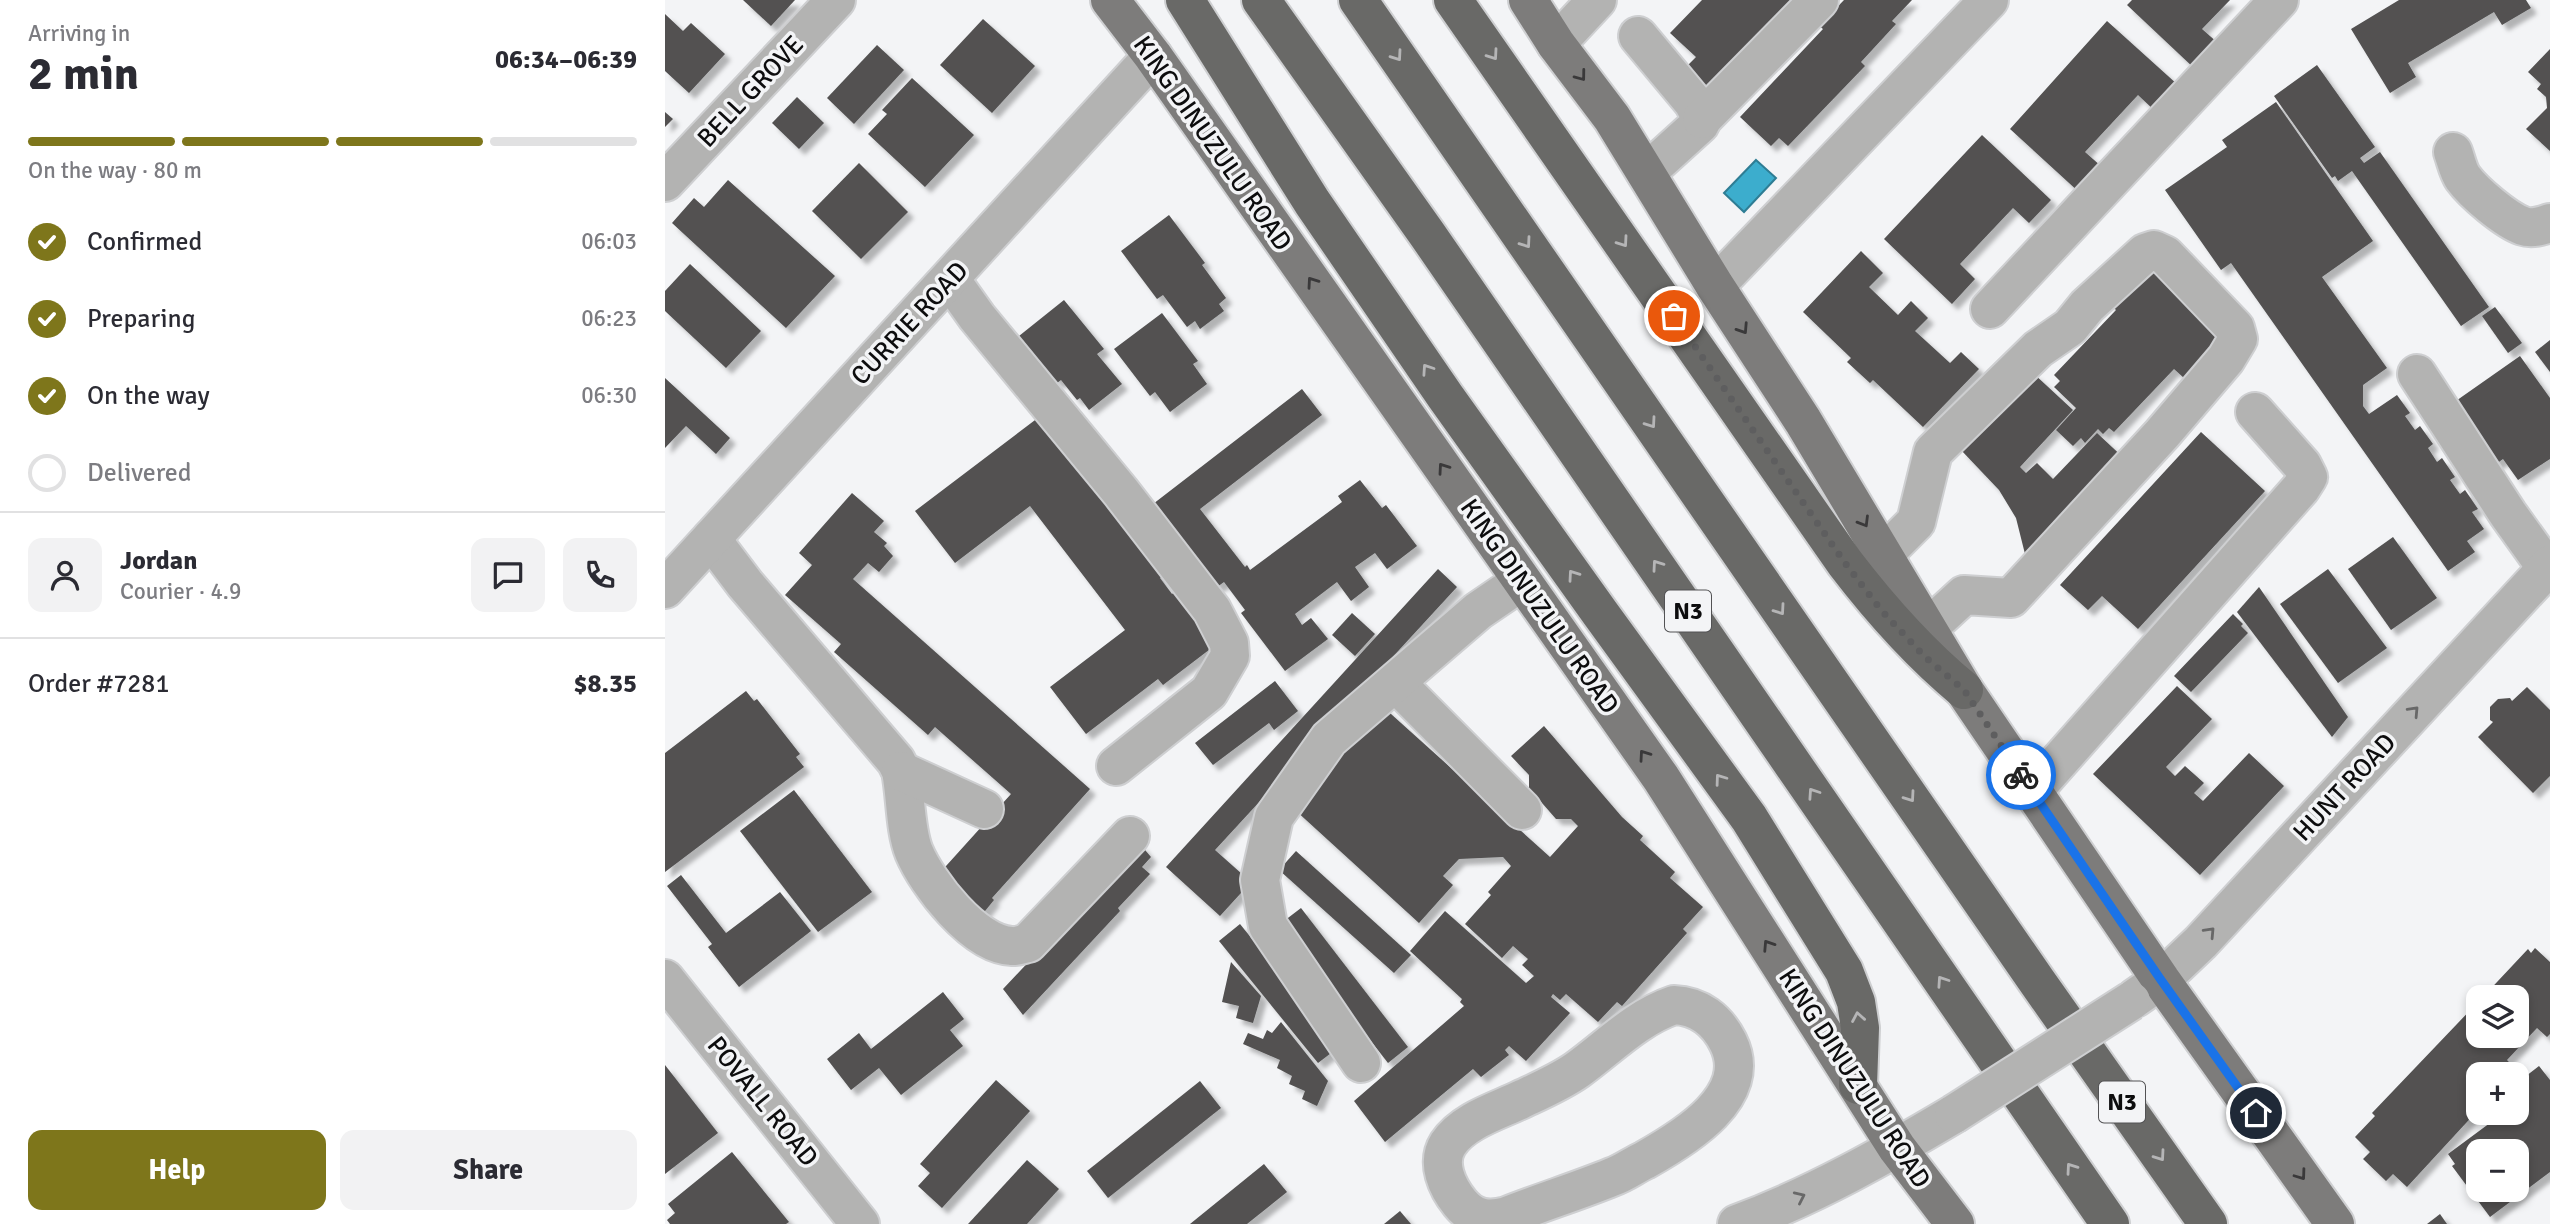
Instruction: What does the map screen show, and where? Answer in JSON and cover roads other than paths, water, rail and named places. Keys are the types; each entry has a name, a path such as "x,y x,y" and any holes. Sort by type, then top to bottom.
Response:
{"highway":[{"path":"1185,0 1312,202 1468,428 1749,818 1844,971 1856,1002 1860,1028 1858,1085"},
{"name":"N3","path":"1261,0 1427,234 2111,1224"},
{"name":"N3","path":"1358,0 2208,1224"},
{"path":"1453,0 1845,563 1881,610 1925,657 1964,690"}],"main road":[{"name":"KING DINUZULU ROAD","path":"1109,0 1153,57 1661,778 1897,1147 1955,1224"},
{"path":"1528,0 1556,44 1612,118 1715,286 1803,421 1964,690 2032,792 2146,990 2335,1224"}],"street":[{"name":"BELL GROVE","path":"665,181 836,0"},
{"path":"1556,44 1597,0"},
{"path":"1646,173 1700,124 1819,0"},
{"path":"1715,286 1989,0"},
{"path":"1990,309 2279,0"},
{"path":"1638,36 1693,102 1702,119"},
{"name":"CURRIE ROAD","path":"665,589 1153,57"},
{"path":"2453,152 2461,176 2486,201 2513,222 2525,227 2539,227 2550,223"},
{"path":"1883,555 1916,522 1933,452 2038,349 2070,327 2087,306 2145,253 2154,250 2165,255 2235,328 2238,339 2226,359 2162,434 2011,598 1964,595 1927,629"},
{"path":"950,279 977,317 1130,503 1212,610 1229,643 1230,656 1209,692 1117,766"},
{"path":"2417,374 2508,514 2548,566"},
{"path":"2032,792 2308,477 2302,465 2255,412"},
{"path":"711,539 745,584 890,754 901,771 913,850 924,871 951,909 976,931 1011,947 1028,943 1130,836"},
{"name":"HUNT ROAD","path":"1737,1224 1806,1194 1897,1147 1954,1114 2146,990 2201,942 2548,566"},
{"path":"1361,1063 1268,926 1260,880 1274,817 1329,739 1478,611 1522,581"},
{"path":"1396,683 1522,810"},
{"path":"901,771 985,809"},
{"name":"POVALL ROAD","path":"665,979 860,1224"},
{"path":"1674,1005 1703,1012 1723,1033 1733,1053 1731,1085 1718,1104 1697,1127 1671,1145 1562,1210 1492,1220 1481,1219 1458,1201 1442,1171 1442,1160 1448,1144 1467,1126 1575,1071 1622,1033 1659,1010 1674,1005"}],"water":[{"path":"1756,160 1776,178 1744,212 1724,193"}]}
